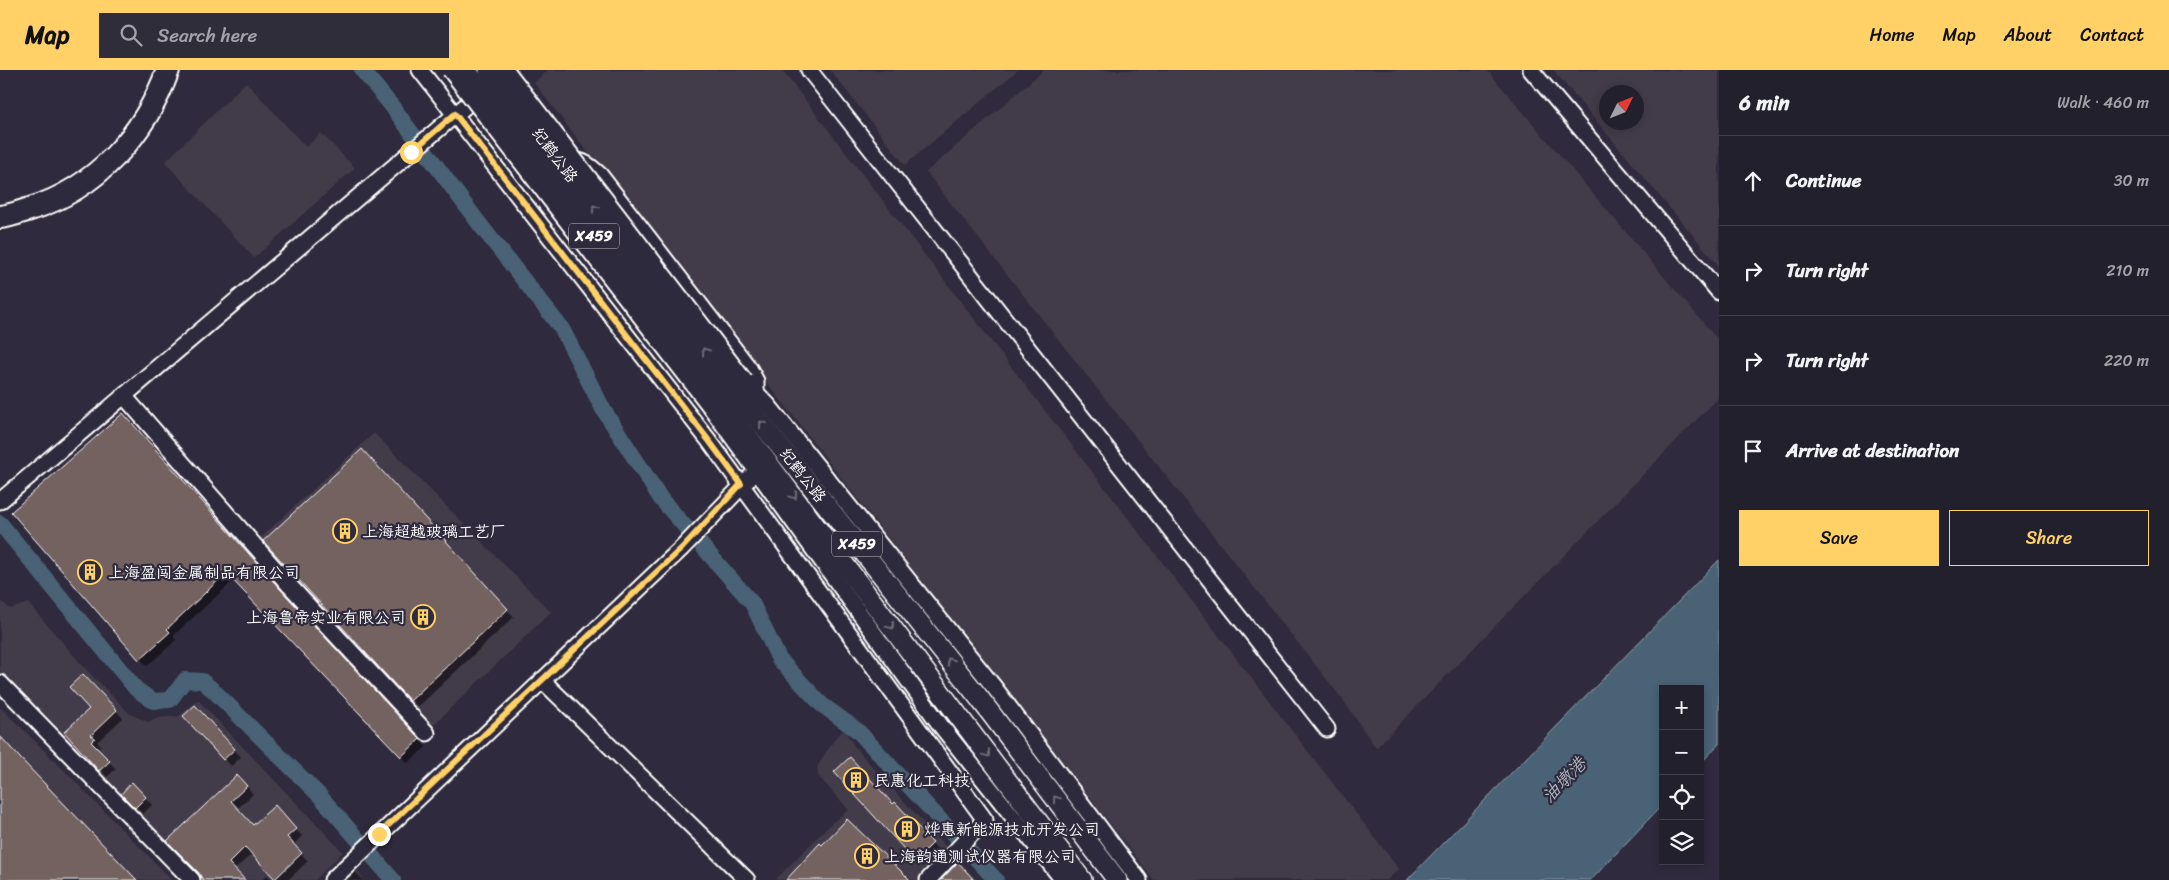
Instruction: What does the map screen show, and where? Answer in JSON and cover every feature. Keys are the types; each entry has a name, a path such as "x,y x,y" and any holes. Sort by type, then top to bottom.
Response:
{"highway":[{"path":"0,205 41,192 74,173 104,148 129,120 153,70"},
{"path":"0,217 46,204 82,185 112,159 139,129 159,94 168,70"}],"main road":[{"name":"纪鹤公路","path":"466,70 728,395 987,693 1117,880"},
{"name":"纪鹤公路","path":"489,70 728,395 762,464 958,715 1082,880"}],"street":[{"path":"420,70 741,484 985,820 928,880"},
{"path":"450,70 728,395"},
{"path":"0,501 507,70 728,395"},
{"path":"809,70 1328,729"},
{"path":"1530,70 1719,292"},
{"path":"516,193 568,160 578,160 590,166 600,176 749,368 756,381 756,394 768,406 987,693 1139,880"},
{"path":"728,395 756,394"},
{"path":"124,396 290,586 427,733"},
{"path":"332,880 682,548 762,464 941,726 1063,880"},
{"path":"542,680 747,880"},
{"path":"0,683 192,880"}],"shaded area":[{"path":"548,70 782,70 1399,869 1387,880 1154,880 534,83"},
{"path":"830,70 1018,70 905,165"},
{"path":"1044,70 1487,70 1719,341 1719,397 1376,748 1343,700 926,172"},
{"path":"1553,70 1719,70 1719,266 1604,130 1644,130 1644,85 1599,85 1599,124"},
{"path":"246,82 306,147 321,133 355,168 254,258 165,162"},
{"path":"374,433 551,612 429,729 257,541"},
{"path":"0,600 10,609 28,603 84,667 129,713 148,722 156,718 179,716 198,700 343,852 315,880 198,880 0,678"},
{"path":"0,707 42,748 172,880 0,880"},
{"path":"844,730 855,747 977,880 775,880 833,822 849,810 818,776 817,767 837,736"},
{"path":"354,865 364,880 339,880"}],"water":[{"name":"油墩港","path":"1719,560 1719,744 1704,760 1704,685 1659,685 1659,808 1591,880 1407,880"}],"building":[{"path":"123,413 283,592 420,739 401,757 226,573 167,629 170,632 139,660 11,512"},
{"path":"362,449 508,609 410,701 263,541"},
{"path":"83,674 117,710 91,735 95,738 91,742 110,761 99,771 64,732 89,709 69,687"},
{"path":"195,705 235,749 223,760 183,716"},
{"path":"0,736 21,759 137,880 0,880"},
{"path":"850,757 893,804 895,802 933,843 915,861 834,772"},
{"path":"237,775 247,786 231,801 253,825 275,805 296,829 287,837 302,853 275,879 245,847 229,863 245,880 203,880 199,873 167,841"},
{"path":"132,782 146,797 135,808 121,794"},
{"path":"847,819 910,880 786,880 820,843 822,845"},
{"path":"958,862 974,880 941,880"}],"waterway":[{"path":"362,70 391,105 478,222 562,329 603,409 661,499 752,603 779,659 821,704 858,731 996,880"},
{"path":"0,523 136,689 153,701 170,700 185,680 202,681 320,796 393,880"}],"place":[{"name":"上海超越玻璃工艺厂","path":"345,531"},
{"name":"上海盈闯金属制品有限公司","path":"90,572"},
{"name":"上海鲁帝实业有限公司","path":"423,617"},
{"name":"民惠化工科技","path":"856,780"},
{"name":"烨惠新能源技术开发公司","path":"907,829"},
{"name":"上海韵通测试仪器有限公司","path":"867,856"}],"route":[{"path":"379,834 682,548 741,484 455,114 411,152"}]}
